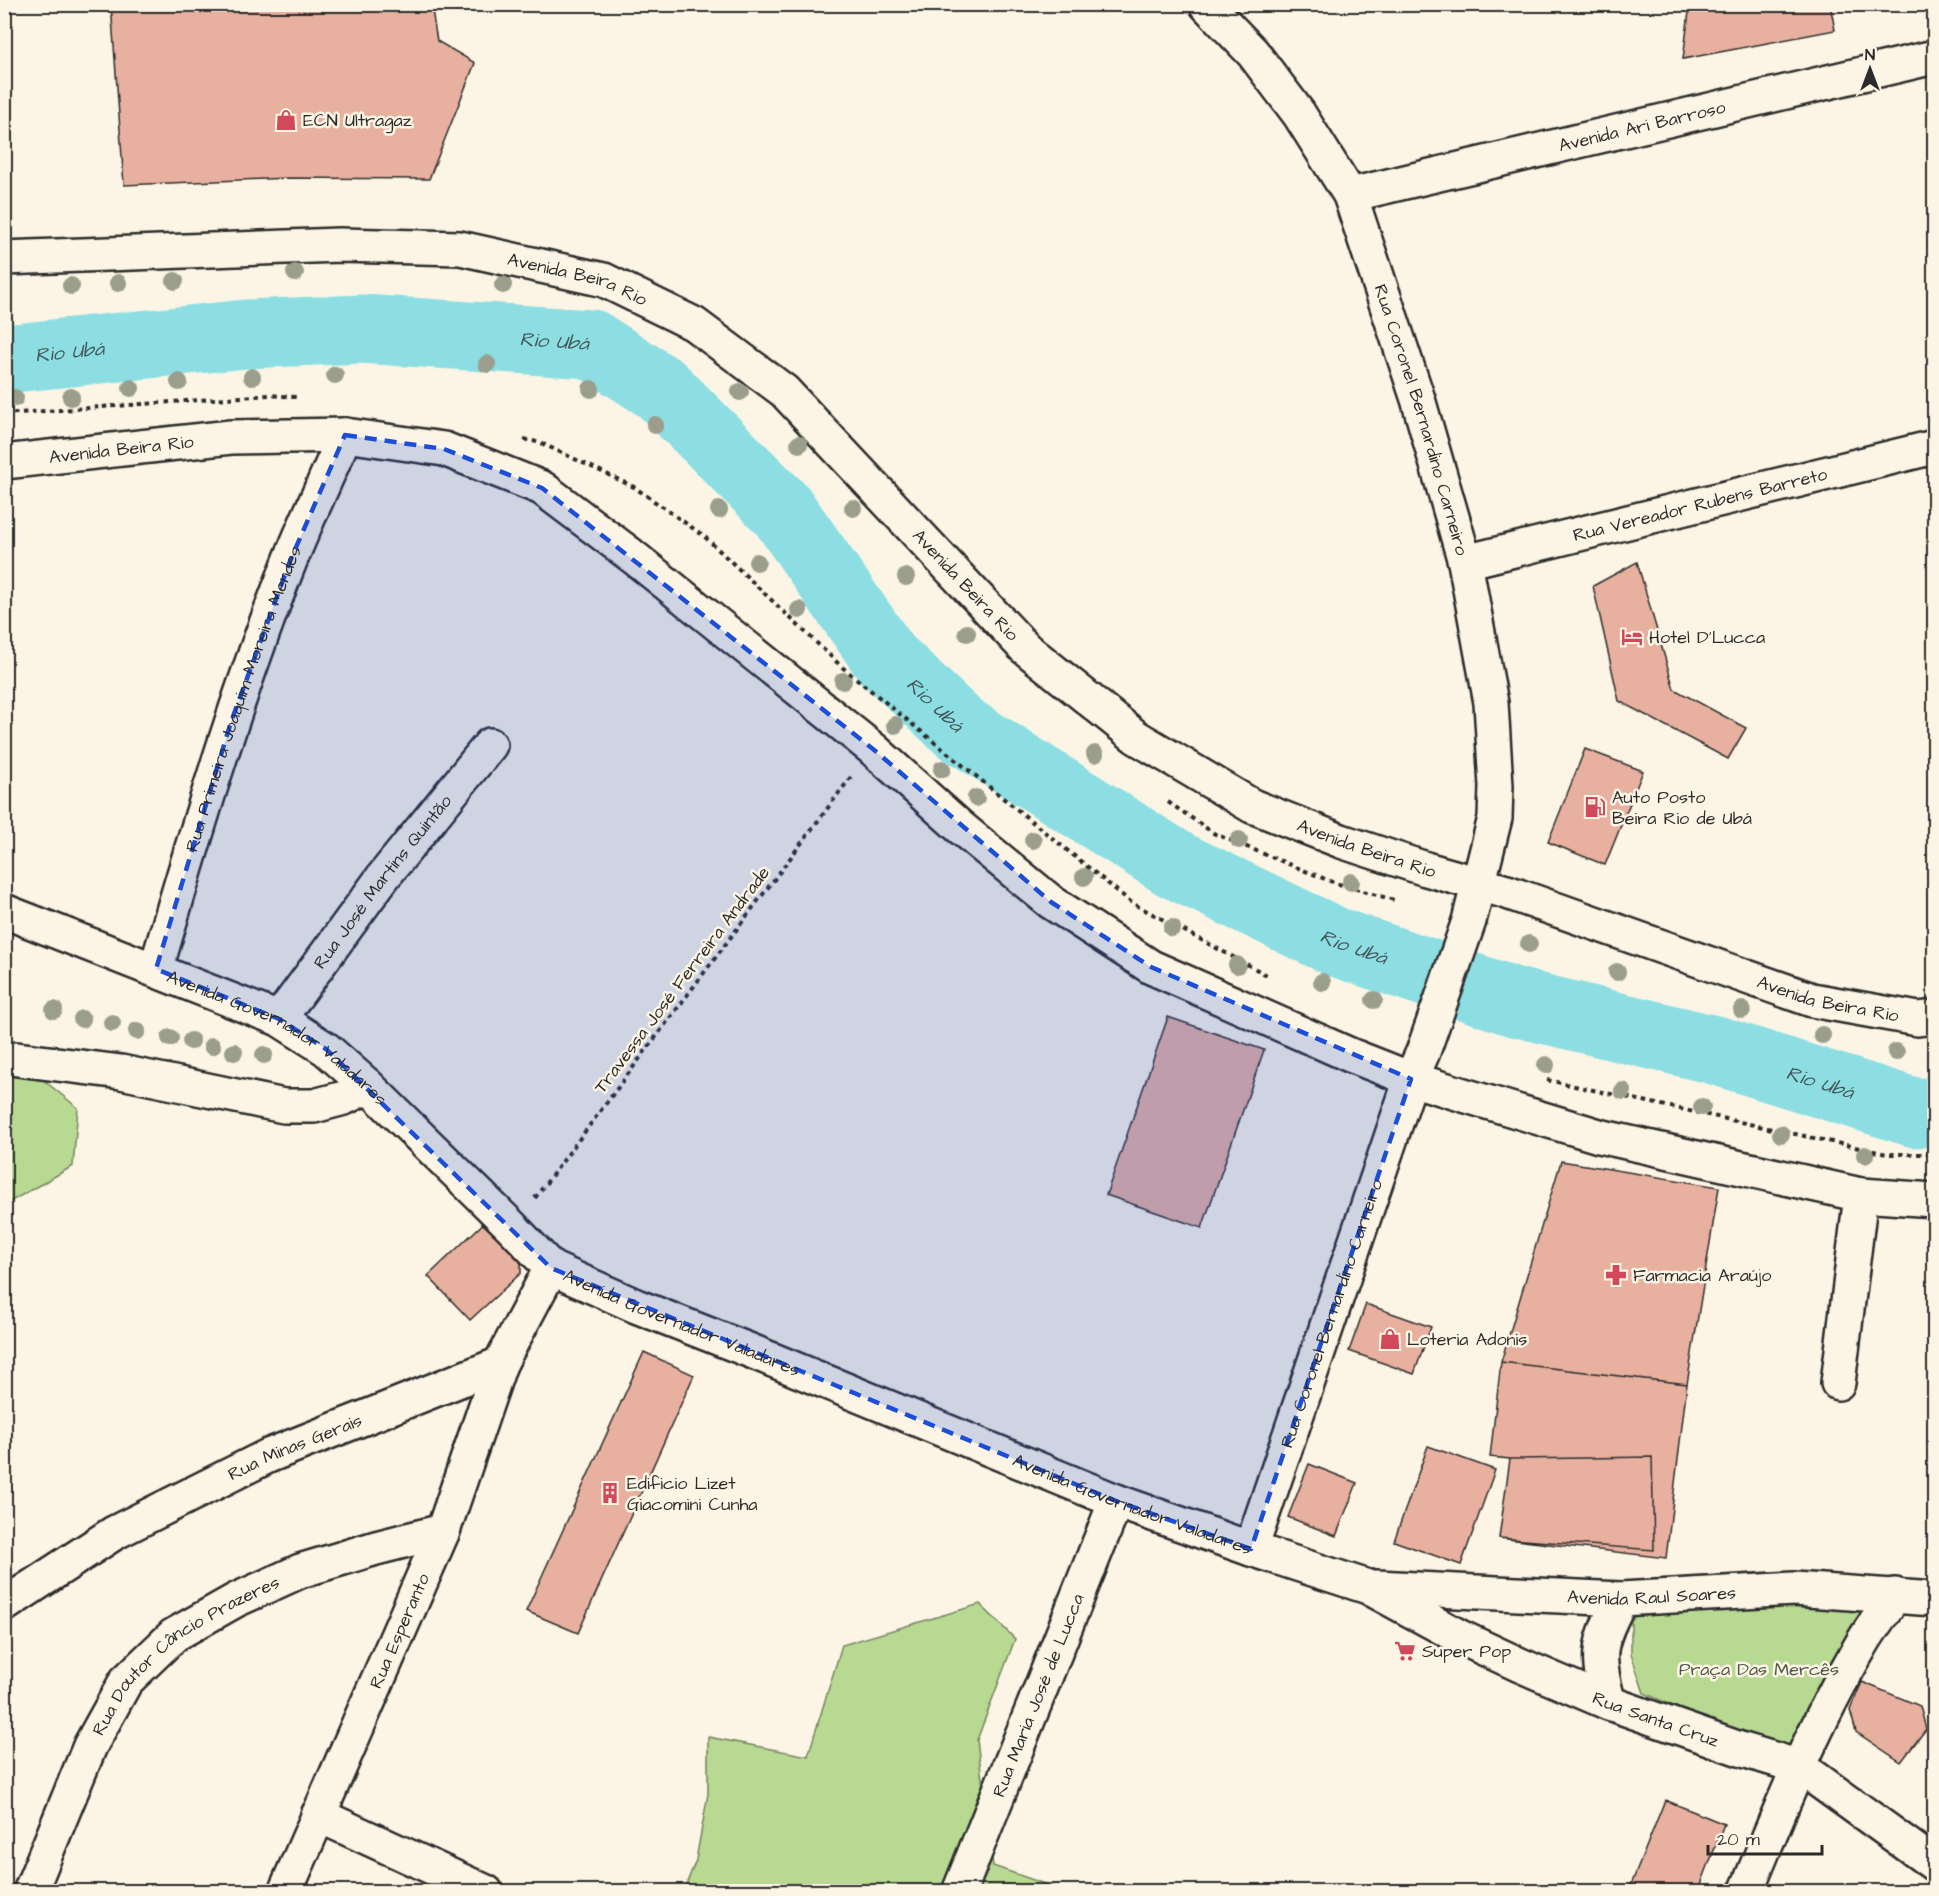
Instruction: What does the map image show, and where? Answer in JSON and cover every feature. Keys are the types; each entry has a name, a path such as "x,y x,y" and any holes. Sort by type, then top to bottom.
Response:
{"street":[{"name":"Rua Coronel Bernardino Carneiro","path":"1206,4 1253,53 1299,114 1350,195 1418,399 1465,562 1491,703 1496,786 1495,818 1466,928 1411,1079 1251,1548"},
{"name":"Avenida Ari Barroso","path":"1350,195 1935,57"},
{"name":"Avenida Beira Rio","path":"4,258 339,245 460,248 604,280 694,324 784,391 1025,648 1136,737 1252,806 1341,841 1507,892 1812,1000 1918,1019 1935,1017"},
{"name":"Avenida Beira Rio","path":"4,462 231,437 345,435 444,449 542,488 631,555 873,749 1051,902 1151,967 1350,1055 1411,1079 1599,1136 1861,1195 1935,1200"},
{"name":"Rua Primeira Joaquim Moreira Mendes","path":"156,969 192,844 231,722 290,561 345,435"},
{"name":"Rua Vereador Rubens Barreto","path":"1465,562 1935,447"},
{"name":"Rua José Martins Quintão","path":"279,1019 383,877 489,745"},
{"name":"Avenida Governador Valadares","path":"4,911 279,1019 326,1049 368,1086 551,1268 636,1306 762,1355 1116,1501 1368,1587"},
{"path":"17,1059 121,1072 284,1106 314,1106 344,1098 368,1086"},
{"path":"1838,1383 1861,1195"},
{"path":"500,1364 551,1268"},
{"name":"Rua Esperanto","path":"285,1892 442,1531 500,1364"},
{"name":"Rua Minas Gerais","path":"4,1605 114,1533 268,1456 500,1364"},
{"name":"Rua Maria José de Lucca","path":"959,1892 1116,1501"},
{"name":"Rua Doutor Câncio Prazeres","path":"30,1892 90,1746 126,1681 174,1635 236,1600 300,1571 442,1531"},
{"name":"Avenida Raul Soares","path":"1368,1587 1621,1599 1794,1589 1935,1599"},
{"name":"Rua Santa Cruz","path":"1368,1587 1460,1637 1610,1703 1740,1749 1800,1767 1935,1864"},
{"path":"1746,1892 1834,1695 1859,1647 1895,1595"},
{"path":"1610,1703 1600,1673 1599,1651 1605,1630 1621,1599"},
{"path":"318,1815 486,1892"}],"path":[{"path":"4,414 269,395 302,397"},
{"path":"518,437 541,443 634,487 704,536 842,667 1132,903 1267,975"},
{"name":"Travessa José Ferreira Andrade","path":"513,1228 873,749"},
{"path":"1539,1078 1887,1154 1935,1154"}],"highlighted area":[{"path":"345,435 444,449 542,488 873,749 1051,902 1151,967 1411,1079 1251,1549 1116,1501 551,1268 326,1049 279,1019 156,969 231,722 290,561"}],"green space":[{"path":"4,1048 78,1108 73,1166 8,1203 4,1202"},
{"name":"Praça Das Mercês","path":"1656,1601 1867,1601 1800,1753 1740,1735 1644,1693 1631,1654 1631,1620"},
{"path":"980,1604 1015,1639 977,1740 993,1866 1059,1889 1083,1891 683,1892 696,1860 708,1794 708,1737 808,1756 842,1645"}],"building":[{"name":"ECN Ultragaz","path":"111,4 431,4 437,41 475,63 429,179 288,178 124,185"},
{"path":"1690,4 1830,4 1835,30 1683,59"},
{"name":"Hotel D'Lucca","path":"1637,562 1674,689 1746,728 1728,759 1619,701 1593,586"},
{"name":"Auto Posto Beira Rio de Ubá","path":"1585,749 1643,771 1605,865 1548,842"},
{"path":"1168,1017 1264,1050 1202,1228 1106,1195"},
{"name":"Farmacia Araújo","path":"1561,1161 1719,1187 1687,1384 1501,1362"},
{"path":"491,1216 521,1247 521,1273 470,1320 428,1276"},
{"name":"Loteria Adonis","path":"1366,1304 1431,1327 1414,1374 1349,1351"},
{"name":"Edificio Lizet Giacomini Cunha","path":"644,1352 694,1375 578,1633 526,1611"},
{"path":"1501,1362 1687,1384 1666,1558 1499,1538 1510,1459 1490,1457"},
{"path":"1428,1446 1495,1470 1461,1565 1394,1541"},
{"path":"1652,1457 1654,1550 1499,1538 1510,1459"},
{"path":"1309,1464 1357,1483 1336,1536 1288,1517"},
{"path":"1862,1682 1920,1706 1926,1729 1901,1762 1856,1732 1850,1710"},
{"path":"1665,1800 1724,1824 1698,1892 1647,1892 1631,1885"}],"waterway":[{"name":"Rio Ubá","path":"4,359 246,334 362,329 591,344 661,389 782,510 886,659 959,728 1176,865 1336,942 1515,1002 1715,1050 1916,1113 1934,1111"}],"place":[{"name":"ECN Ultragaz","path":"286,120"},
{"name":"Hotel D'Lucca","path":"1632,637"},
{"name":"Auto Posto Beira Rio de Ubá","path":"1595,807"},
{"name":"Farmacia Araújo","path":"1616,1275"},
{"name":"Loteria Adonis","path":"1390,1339"},
{"name":"Edificio Lizet Giacomini Cunha","path":"610,1493"},
{"name":"Super Pop","path":"1405,1651"}]}
